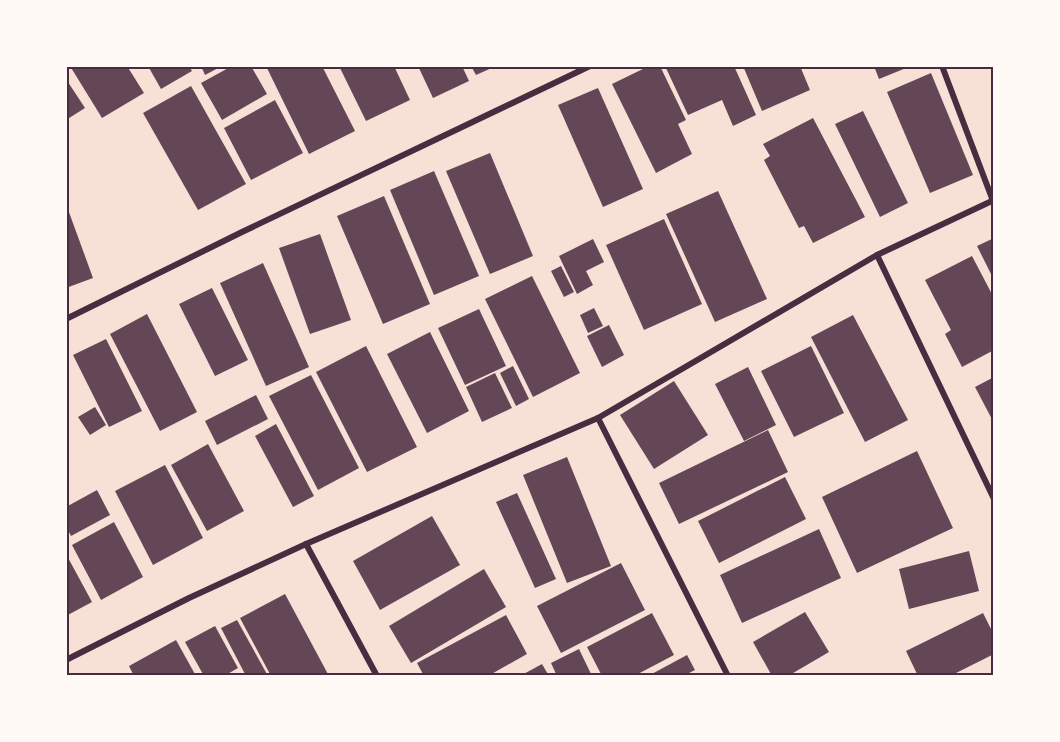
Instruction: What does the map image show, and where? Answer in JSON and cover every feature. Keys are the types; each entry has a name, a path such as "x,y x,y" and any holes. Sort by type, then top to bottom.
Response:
{"street":[{"path":"66,319 242,232 590,66"},
{"path":"66,660 189,598 306,544 598,418 877,255 993,200 942,66"},
{"path":"877,255 994,499"},
{"path":"598,418 728,676"},
{"path":"306,544 377,676"}],"building":[{"path":"70,66 127,66 144,93 102,118"},
{"path":"148,66 189,66 192,71 161,89"},
{"path":"201,66 222,66 205,75"},
{"path":"232,66 251,66 267,94 222,120 201,83"},
{"path":"266,66 322,66 355,131 309,154"},
{"path":"339,66 394,66 410,100 366,121"},
{"path":"418,66 462,66 469,81 433,98"},
{"path":"471,66 496,66 476,75"},
{"path":"649,66 660,66 686,120 678,124 692,154 656,173 612,84"},
{"path":"665,66 734,66 756,115 733,126 722,100 688,115"},
{"path":"743,66 800,66 810,90 762,111"},
{"path":"874,66 911,66 879,79"},
{"path":"931,73 973,175 930,193 887,92"},
{"path":"66,79 85,108 66,120"},
{"path":"191,86 246,184 198,210 143,113"},
{"path":"598,88 643,189 603,207 558,105"},
{"path":"275,100 303,153 251,180 224,128"},
{"path":"863,111 908,203 880,217 835,124"},
{"path":"813,118 865,217 813,243 804,226 799,228 764,160 770,156 763,144"},
{"path":"490,153 533,256 490,274 446,171"},
{"path":"434,171 479,276 434,295 390,190"},
{"path":"718,191 767,299 715,322 666,214"},
{"path":"384,196 430,304 383,324 337,216"},
{"path":"66,204 93,278 66,288"},
{"path":"664,219 702,304 644,330 606,245"},
{"path":"320,234 351,320 310,334 279,248"},
{"path":"994,238 994,280 977,246"},
{"path":"593,239 604,262 586,271 593,285 577,294 559,256"},
{"path":"972,256 994,298 994,350 962,367 945,334 951,330 925,280"},
{"path":"263,263 309,367 266,386 220,283"},
{"path":"561,266 574,292 564,297 551,271"},
{"path":"532,276 580,373 533,397 485,299"},
{"path":"212,288 248,360 215,376 179,304"},
{"path":"594,308 603,326 588,333 580,315"},
{"path":"479,309 506,366 465,385 438,328"},
{"path":"147,314 197,412 160,431 110,334"},
{"path":"853,315 908,420 865,442 811,337"},
{"path":"609,325 624,355 602,367 587,336"},
{"path":"430,332 469,411 427,433 387,354"},
{"path":"106,339 142,411 109,427 73,355"},
{"path":"366,346 417,447 367,472 316,372"},
{"path":"811,346 844,413 794,437 761,371"},
{"path":"513,366 529,399 516,406 500,373"},
{"path":"748,367 776,425 744,441 715,384"},
{"path":"495,373 512,408 482,422 466,387"},
{"path":"311,375 359,468 318,490 269,396"},
{"path":"994,377 994,423 975,387"},
{"path":"674,381 708,435 654,469 620,415"},
{"path":"256,395 268,419 217,445 205,421"},
{"path":"95,407 106,425 90,435 78,417"},
{"path":"276,424 314,496 293,507 255,436"},
{"path":"768,430 788,472 679,524 659,483"},
{"path":"208,444 244,511 207,531 171,465"},
{"path":"917,451 953,528 857,573 822,497"},
{"path":"567,457 611,566 567,583 523,475"},
{"path":"165,465 203,538 153,565 115,491"},
{"path":"785,477 806,519 719,563 698,521"},
{"path":"97,490 110,515 71,536 66,526 66,507"},
{"path":"517,493 556,579 535,588 496,502"},
{"path":"432,516 460,565 380,610 353,561"},
{"path":"114,522 143,577 101,600 72,545"},
{"path":"819,529 841,578 742,623 720,575"},
{"path":"969,551 979,591 909,609 899,569"},
{"path":"66,554 92,602 66,616"},
{"path":"621,563 645,610 561,653 537,606"},
{"path":"484,569 506,607 411,663 389,626"},
{"path":"285,594 329,676 271,676 240,618"},
{"path":"805,612 829,652 788,676 772,676 753,642"},
{"path":"652,613 674,655 634,676 602,676 587,647"},
{"path":"983,613 994,635 994,654 950,676 918,676 906,651"},
{"path":"506,615 527,654 488,676 424,676 417,663"},
{"path":"237,620 268,676 246,676 221,628"},
{"path":"215,626 238,668 224,676 204,676 185,642"},
{"path":"176,640 196,676 134,676 129,666"},
{"path":"579,649 592,676 557,676 551,663"},
{"path":"687,655 695,670 683,676 648,676"},
{"path":"542,664 549,676 520,676"}]}
